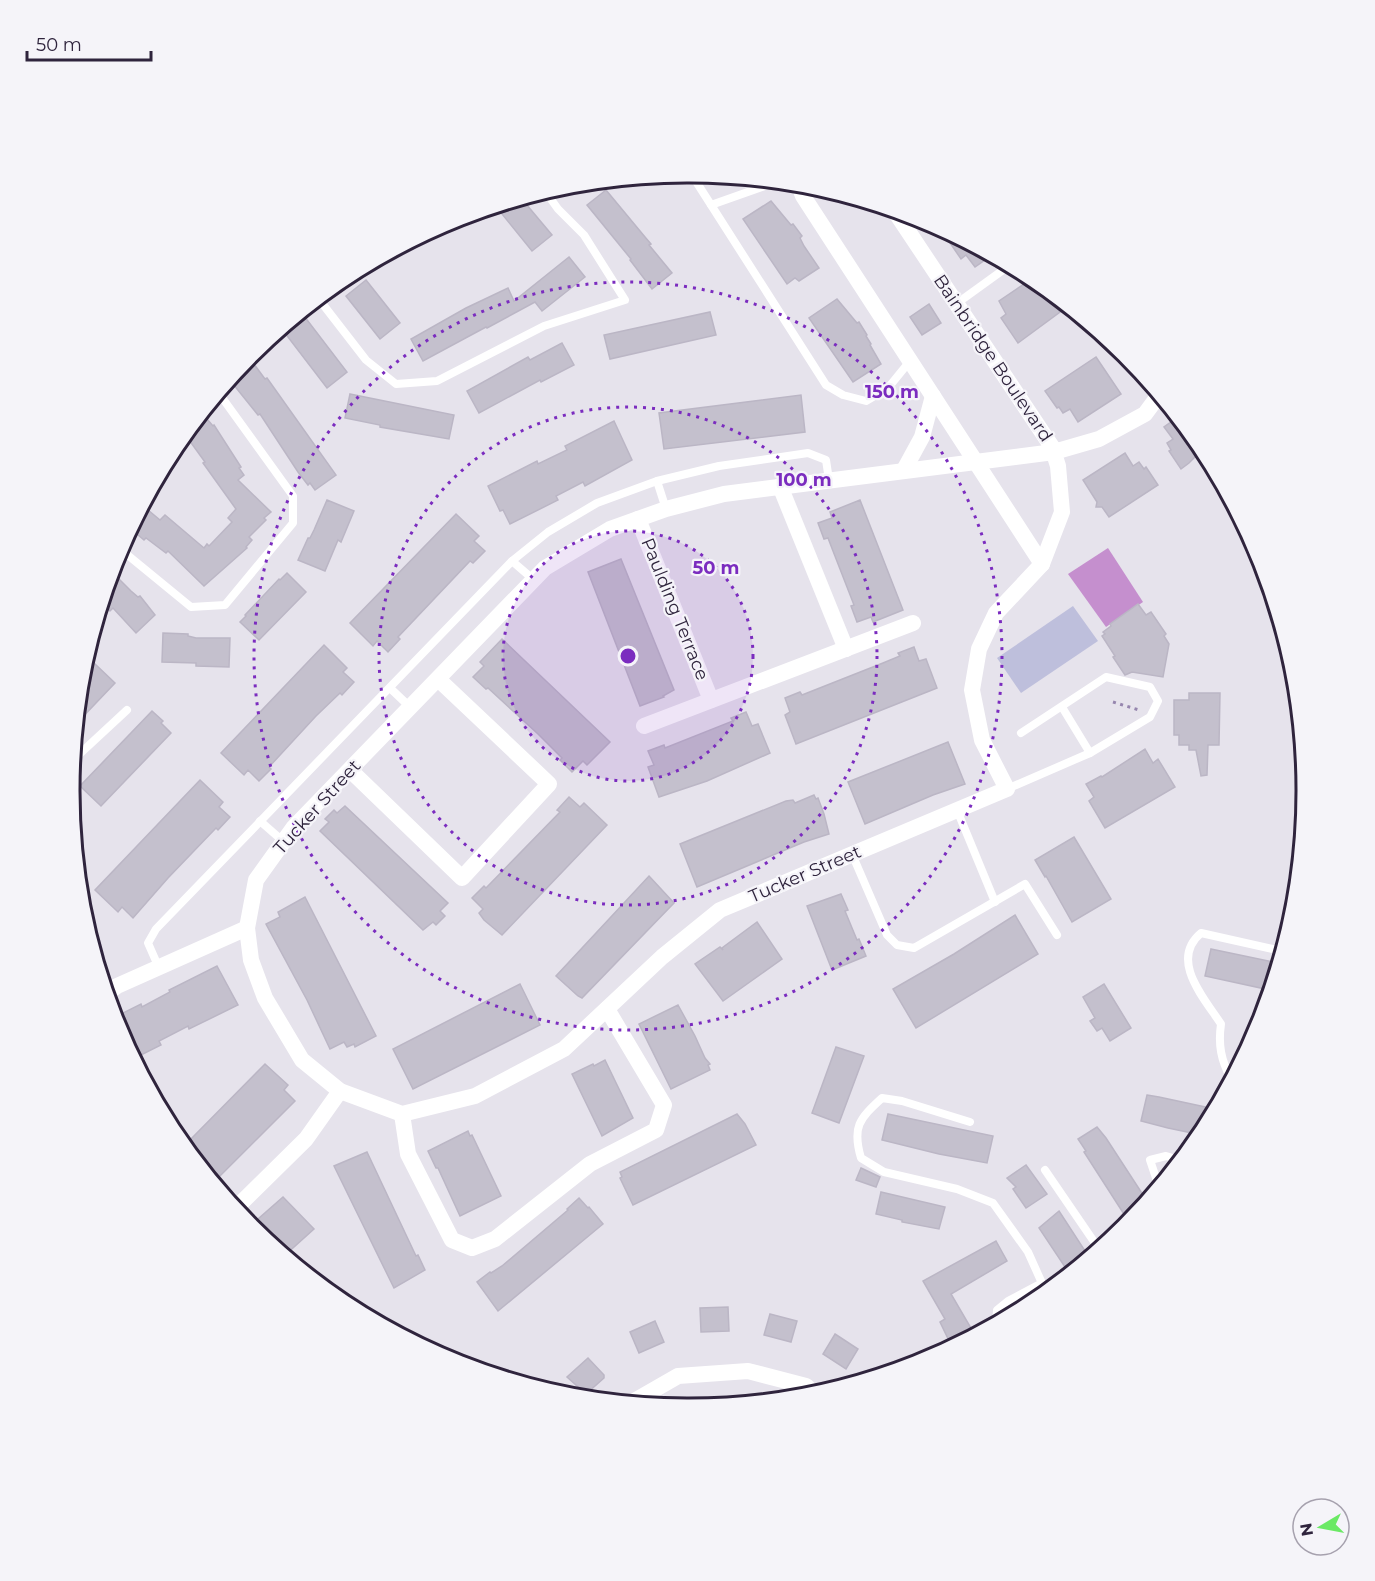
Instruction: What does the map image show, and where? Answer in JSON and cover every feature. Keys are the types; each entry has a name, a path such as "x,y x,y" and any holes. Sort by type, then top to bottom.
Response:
{"street":[{"path":"802,193 1042,564 996,612 979,649 972,690 982,740 1007,789"},
{"name":"Bainbridge Boulevard","path":"902,222 1052,447 1058,466 1062,512 1042,564"},
{"path":"904,470 922,437 933,396"},
{"name":"Tucker Street","path":"1007,789 720,910 662,957 564,1049 475,1096 402,1114 340,1091 302,1060 265,999 251,960 247,928 256,879 294,827 545,568 610,529 666,509 724,494 1054,452 1099,439 1145,414 1154,401"},
{"path":"780,486 846,649"},
{"name":"Paulding Terrace","path":"638,519 711,700"},
{"name":"Paulding Terrace","path":"644,726 914,623"},
{"path":"350,770 462,878 549,784 438,679"},
{"path":"113,989 247,928"},
{"path":"402,1114 408,1154 452,1240 472,1248 495,1239 590,1164 656,1131 664,1105 607,1009"},
{"path":"241,1203 306,1138 340,1091"},
{"path":"642,1396 678,1376 748,1371 807,1387"}],"lane":[{"path":"697,183 826,385 843,395 866,401 888,388 910,361"},
{"path":"711,205 761,187"},
{"path":"323,304 366,360 396,384 437,381 544,326 625,300 584,235 550,198"},
{"path":"956,304 1002,271"},
{"path":"127,555 191,607 225,605 293,523 293,495 223,399"},
{"path":"159,968 148,943 156,929 512,561 548,532 597,503 657,481 719,466 808,453 826,460 829,480"},
{"path":"657,481 666,509"},
{"path":"512,561 534,580"},
{"path":"1007,789 1090,753 1150,717 1158,701 1150,687 1106,677 1021,733"},
{"path":"390,688 410,707"},
{"path":"1062,707 1090,753"},
{"path":"81,753 127,710"},
{"path":"957,810 995,902"},
{"path":"260,821 284,842"},
{"path":"852,854 887,935 897,945 914,948 1025,884 1057,935"},
{"path":"1227,1070 1223,1064 1218,1042 1221,1024 1193,982 1190,971 1188,954 1192,941 1201,933 1275,949"},
{"path":"970,1122 902,1101 882,1098 868,1110 856,1130 857,1143 861,1158 884,1172 957,1189 993,1203 1028,1252 1042,1283 1008,1301 997,1310 997,1313"},
{"path":"1156,1178 1150,1160 1166,1156 1172,1158"},
{"path":"1045,1170 1094,1242"}],"shaded area":[{"path":"1108,548 1143,602 1106,627 1068,574"},
{"path":"1073,606 1098,641 1021,693 997,658"}],"building":[{"path":"606,190 672,273 652,289 587,205"},
{"path":"771,201 802,236 800,238 804,246 819,268 799,281 795,278 787,284 743,219"},
{"path":"526,204 552,235 532,251 501,212"},
{"path":"950,242 985,260 975,267 966,255 961,259"},
{"path":"569,257 585,277 542,311 535,302 423,361 411,339 466,308 508,288 514,301"},
{"path":"366,280 400,323 380,339 346,296"},
{"path":"1024,284 1057,307 1060,312 1018,343 1001,318 1006,314 999,301"},
{"path":"837,299 857,323 859,322 881,364 853,382 809,318"},
{"path":"929,304 941,323 922,335 910,317"},
{"path":"710,312 716,335 610,359 604,335"},
{"path":"305,318 347,372 327,388 286,334"},
{"path":"562,343 574,365 541,382 540,380 479,413 467,391 528,357 530,360"},
{"path":"1096,357 1121,394 1078,422 1070,409 1063,413 1059,407 1057,408 1045,391"},
{"path":"254,365 265,379 267,378 336,475 315,490 310,483 308,485 260,414 258,415 234,386"},
{"path":"350,394 454,415 449,439 380,427 380,425 345,418"},
{"path":"801,395 805,432 664,449 659,413"},
{"path":"207,419 214,425 241,467 239,468 244,475 238,480 271,512 249,537 252,540 247,548 204,586 168,551 166,553 137,534 148,510 160,520 165,515 204,548 207,544 209,546 232,522 228,518 236,509 203,463 205,462 190,441"},
{"path":"614,421 632,460 585,486 583,482 556,496 558,500 510,524 503,510 500,511 488,486 537,461 538,464 567,450 565,446"},
{"path":"1171,422 1195,457 1181,469 1169,451 1171,450 1167,443 1173,439 1164,427"},
{"path":"1125,453 1133,466 1139,462 1144,469 1146,467 1158,485 1109,517 1102,507 1096,507 1097,502 1083,480"},
{"path":"327,500 354,511 325,571 298,560"},
{"path":"860,500 903,610 873,622 871,617 857,622 851,606 854,605 828,538 824,539 818,523 832,518 830,512"},
{"path":"456,514 479,536 474,541 485,551 473,563 470,561 398,637 400,639 388,652 377,641 373,646 350,623"},
{"path":"621,559 674,690 664,697 640,706 588,572"},
{"path":"287,573 306,592 259,640 240,622"},
{"path":"118,578 138,597 140,596 155,615 136,633 113,608 110,611 108,608"},
{"path":"1138,604 1146,615 1151,612 1166,634 1164,636 1169,644 1163,677 1132,672 1125,675 1102,636 1105,634 1103,632 1111,626 1110,624"},
{"path":"163,633 188,634 196,638 230,638 229,667 162,662"},
{"path":"502,639 610,742 587,765 583,761 572,772 560,760 562,758 538,734 473,677 484,666 480,662"},
{"path":"324,645 347,668 343,672 354,682 316,716 259,781 248,770 244,775 221,753"},
{"path":"914,647 919,661 926,659 937,688 796,744 785,715 790,712 785,698 800,692 802,695 883,663 900,656 898,653"},
{"path":"93,664 115,683 85,715 91,672"},
{"path":"1189,693 1220,693 1219,745 1208,745 1207,775 1201,776 1196,750 1189,750 1189,745 1179,745 1179,735 1174,735 1174,700 1189,700"},
{"path":"152,711 163,721 161,723 171,733 101,806 80,786"},
{"path":"746,712 752,726 758,724 770,753 707,781 659,797 648,767 654,765 648,751 664,745 665,748 733,721 731,718"},
{"path":"948,742 965,784 865,824 848,782"},
{"path":"1145,749 1153,763 1158,759 1175,787 1105,828 1089,801 1094,797 1086,784 1102,777"},
{"path":"200,780 223,802 219,807 230,817 218,830 216,828 133,918 122,907 118,912 95,890"},
{"path":"814,795 816,799 818,798 829,834 804,842 697,887 680,844 786,801 793,800 795,803"},
{"path":"569,797 580,807 584,803 607,825 502,935 484,920 479,913 483,909 472,898 484,886 486,888 560,812 557,810"},
{"path":"345,806 448,903 440,911 445,916 436,925 433,922 423,930 320,831 329,822 325,819 334,810 337,813"},
{"path":"1074,837 1111,899 1072,922 1035,860"},
{"path":"649,876 674,903 582,998 578,996 556,976"},
{"path":"841,894 848,910 845,911 866,956 832,970 807,906"},
{"path":"305,897 376,1036 355,1047 354,1044 347,1047 344,1042 330,1049 307,1000 266,924 280,917 278,912"},
{"path":"1015,915 1038,954 916,1028 893,989"},
{"path":"757,922 782,959 723,1001 695,964 720,947 723,950 722,948"},
{"path":"1211,949 1271,961 1262,988 1205,976"},
{"path":"217,966 238,1005 189,1029 188,1026 159,1041 161,1045 140,1055 122,1013 141,1004 142,1007 170,992 169,990"},
{"path":"520,984 540,1025 413,1089 393,1049"},
{"path":"1104,984 1131,1028 1110,1041 1102,1028 1097,1031 1090,1021 1095,1018 1083,997"},
{"path":"678,1005 710,1064 708,1065 710,1070 671,1089 639,1024"},
{"path":"836,1047 864,1056 839,1123 812,1113"},
{"path":"605,1060 633,1118 602,1136 572,1074"},
{"path":"265,1064 288,1085 284,1090 295,1101 219,1177 190,1140"},
{"path":"1147,1095 1206,1107 1190,1133 1141,1121"},
{"path":"737,1114 756,1145 633,1205 620,1178 622,1177 620,1172"},
{"path":"888,1114 993,1136 987,1163 882,1140"},
{"path":"1097,1127 1142,1194 1123,1213 1084,1152 1086,1151 1078,1139"},
{"path":"468,1131 501,1196 460,1216 428,1151"},
{"path":"367,1152 416,1256 418,1255 425,1270 394,1288 334,1166"},
{"path":"1026,1165 1047,1194 1026,1208 1013,1189 1016,1187 1007,1178"},
{"path":"861,1168 880,1177 876,1187 856,1180"},
{"path":"881,1192 945,1207 939,1229 876,1214"},
{"path":"283,1197 314,1229 290,1251 258,1219"},
{"path":"579,1198 603,1224 498,1311 477,1282 502,1266"},
{"path":"1059,1211 1085,1251 1065,1267 1039,1228"},
{"path":"996,1241 1007,1261 951,1294 971,1328 948,1339 940,1322 945,1319 923,1281"},
{"path":"728,1307 729,1331 701,1332 700,1308"},
{"path":"770,1314 797,1321 791,1342 764,1335"},
{"path":"655,1321 664,1342 639,1353 630,1332"},
{"path":"835,1334 858,1349 846,1369 823,1354"},
{"path":"588,1358 604,1375 604,1378 590,1390 580,1389 567,1377"}]}
